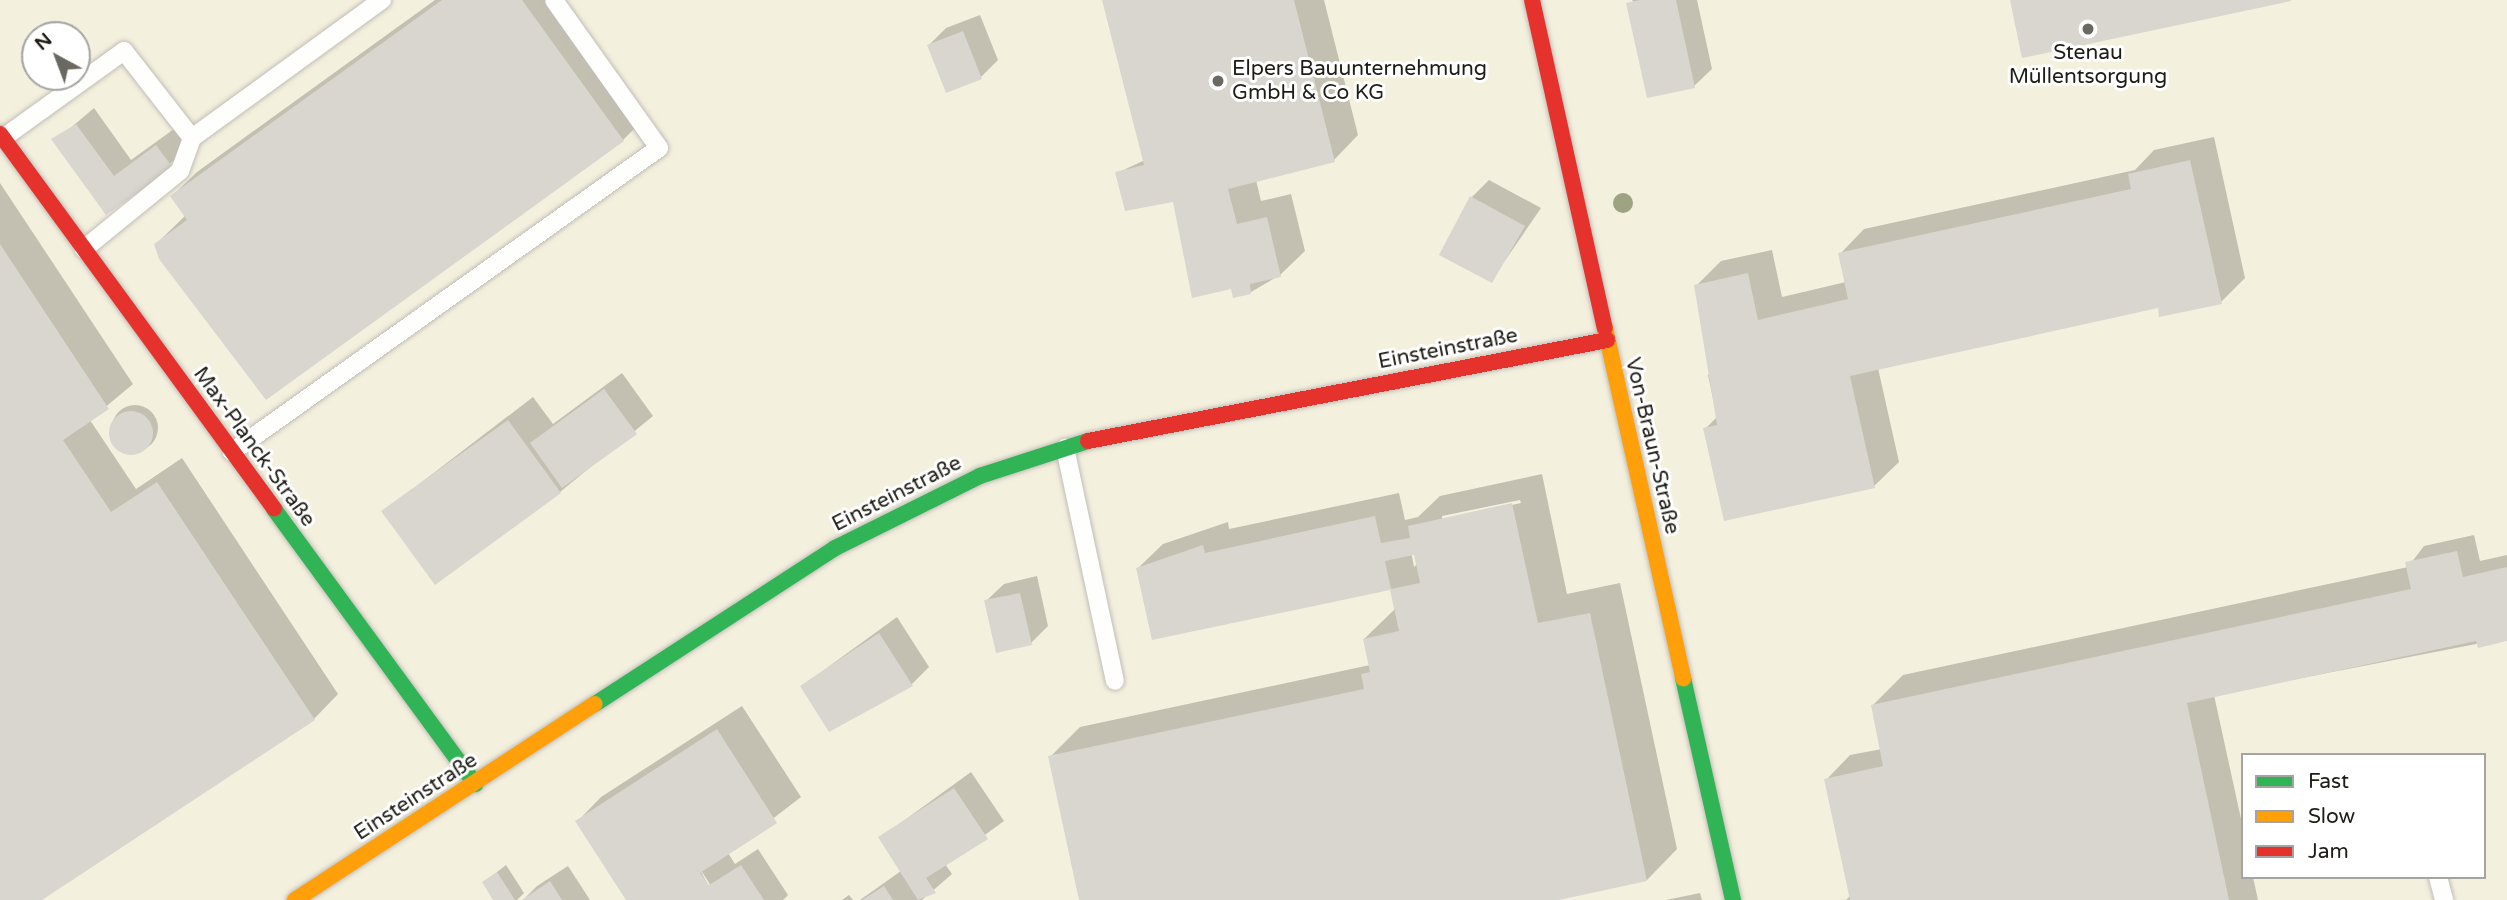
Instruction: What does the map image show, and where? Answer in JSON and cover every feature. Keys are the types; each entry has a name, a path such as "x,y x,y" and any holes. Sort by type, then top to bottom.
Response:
{"street":[{"name":"Von-Braun-Straße","path":"1532,0 1734,900"},
{"name":"Max-Planck-Straße","path":"2,136 475,784"},
{"name":"Einsteinstraße","path":"295,900 835,548 980,476 1065,448 1607,340"}],"lane":[{"path":"84,249 180,171 192,138 382,0"},
{"path":"232,452 659,148 554,0"},
{"path":"2,136 124,51 192,138"},
{"path":"1065,448 1115,681"},
{"path":"2439,879 2444,900"}],"shaded area":[{"path":"0,0 2507,0 2507,900 0,900"}],"building":[{"path":"442,0 522,0 624,141 266,400 159,259 154,244 187,220 170,196"},
{"name":"Elpers Bauunternehmung GmbH & Co KG","path":"1102,0 1294,0 1335,162 1228,189 1237,224 1267,217 1281,277 1250,284 1251,294 1233,298 1231,289 1192,298 1173,202 1125,211 1115,172 1144,165"},
{"path":"1640,0 1676,0 1695,88 1647,98 1626,3"},
{"name":"Stenau Müllentsorgung","path":"2010,0 2291,0 2291,1 2022,58"},
{"path":"963,31 982,79 946,93 927,45"},
{"path":"76,124 114,176 156,145 173,168 106,215 51,139"},
{"path":"2190,160 2222,304 2159,317 2158,308 1850,376 1875,488 1724,521 1703,428 1717,425 1694,285 1748,273 1758,320 1848,299 1838,253 2131,189 2128,174"},
{"path":"1470,196 1525,226 1492,283 1439,255"},
{"path":"0,244 109,409 63,440 111,512 157,482 315,720 42,900 0,900"},
{"path":"604,389 637,434 562,488 530,443"},
{"path":"131,411 147,417 153,433 147,449 131,455 115,449 109,433 115,417"},
{"path":"508,420 561,493 435,585 381,511"},
{"path":"1512,503 1538,623 1590,613 1647,881 1559,900 1079,900 1048,756 1364,689 1361,674 1370,672 1363,639 1399,631 1390,590 1152,640 1136,568 1203,545 1205,553 1375,516 1381,543 1410,538 1408,526","holes":["1414,555 1420,583 1391,589 1385,561"]},
{"path":"2457,551 2463,577 2507,567 2507,641 2478,648 2476,641 2187,703 2229,900 1850,900 1824,779 1883,766 1871,705 2411,589 2405,562"},
{"path":"1020,593 1032,645 996,653 984,600"},
{"path":"879,633 913,686 829,732 800,686"},
{"path":"717,729 777,823 700,873 709,885 741,865 764,900 626,900 575,821"},
{"path":"954,788 988,839 926,878 936,893 918,900 878,837"},
{"path":"497,872 515,900 493,900 482,882"},
{"path":"550,881 562,900 522,900"},
{"path":"884,886 893,900 862,900"}],"traffic: fast":[{"path":"595,704 835,548 980,476 1088,441"},
{"path":"274,509 475,784"},
{"path":"1683,678 1733,900"}],"traffic: slow":[{"path":"1605,328 1683,678"},
{"path":"295,900 595,704"}],"traffic: jam":[{"path":"1532,0 1605,328"},
{"path":"0,134 274,509"},
{"path":"1088,441 1607,340"}],"place":[{"name":"Stenau Müllentsorgung","path":"2088,29"},
{"name":"Elpers Bauunternehmung GmbH & Co KG","path":"1218,81"}]}
